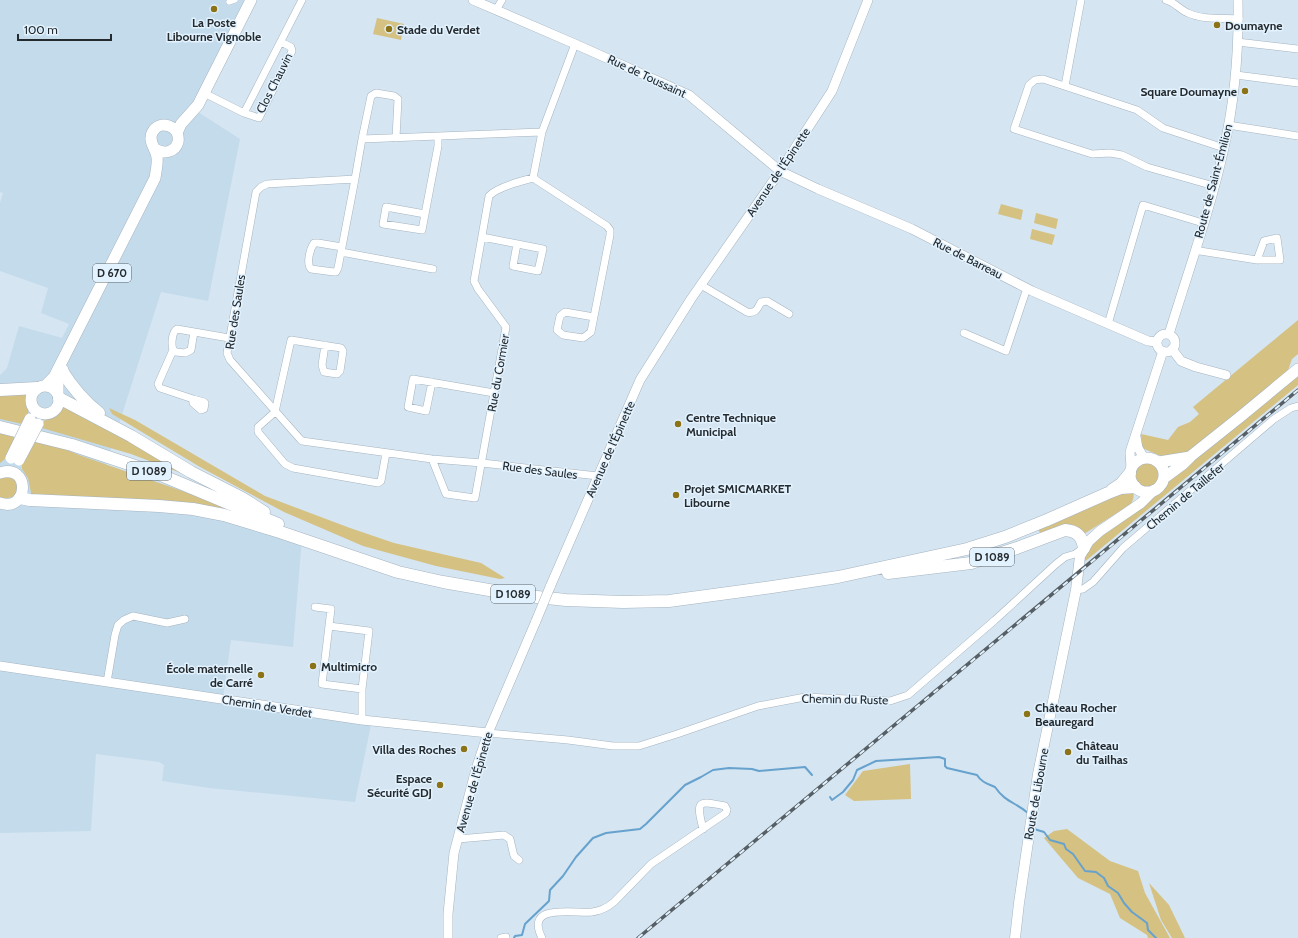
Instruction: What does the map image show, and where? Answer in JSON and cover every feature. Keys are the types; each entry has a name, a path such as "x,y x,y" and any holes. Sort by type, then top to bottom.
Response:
{"highway":[{"path":"62,371 66,378 90,406 131,436"},
{"path":"0,390 41,387"},
{"path":"58,396 131,436 191,472 242,498 293,531"},
{"name":"D 1089","path":"0,427 72,445 156,473 293,531 398,572 443,582 518,595 566,600 623,602 669,601 838,577 967,550 1005,537 1121,488 1137,488"},
{"name":"D 1089","path":"1108,493 1121,484 1131,471"},
{"path":"20,498 30,500 193,509 280,532 361,558"},
{"name":"D 1089","path":"838,577 971,563 1065,530 1073,531 1080,537 1084,548"}],"main road":[{"path":"168,126 184,114 189,108 245,0"},
{"path":"177,133 172,127 157,127 152,133 151,141 155,149 159,151 171,151 176,145 178,141 177,133 181,124 198,105 251,0"},
{"name":"D 670","path":"41,387 54,377 155,178 158,158 155,149"},
{"name":"D 670","path":"58,396 58,380 62,371 161,177 167,152"},
{"path":"1076,590 1080,556 1084,548 1100,531 1134,506 1141,503 1159,487 1164,478 1298,369"},
{"path":"1,472 15,459 36,417 32,406 31,396 41,387 53,388 58,396 59,403 55,410 36,417"},
{"path":"1159,462 1191,456"},
{"path":"1134,506 1138,500 1137,488 1130,478 1134,464 1144,458 1154,459 1159,462 1162,467 1164,478"},
{"path":"15,459 16,474"},
{"path":"1,472 12,472 16,474 20,478 23,488 20,498 12,503 1,505"},
{"path":"1137,488 1144,491 1154,490"},
{"name":"Route de Libourne","path":"1015,938 1038,774 1076,590"}],"street":[{"name":"Clos Chauvin","path":"244,113 302,0"},
{"name":"Rue de Toussaint","path":"473,0 689,95 780,171"},
{"path":"496,10 502,0"},
{"name":"Avenue de l'Épinette","path":"448,938 449,894 454,853 476,769 488,733 640,380 701,285 780,171 832,91 868,0"},
{"path":"1065,86 1080,0"},
{"path":"1166,0 1171,1 1188,13 1199,16 1238,19"},
{"name":"Route de Saint-Émilion","path":"1169,334 1196,247 1224,148 1236,75 1238,0"},
{"name":"Clos Chauvin","path":"204,93 244,113 259,118 292,51 290,47 281,42"},
{"path":"1237,42 1298,49"},
{"path":"575,44 542,132 533,178 607,226 610,230 610,235 594,317 591,332 583,338 563,335 557,330 560,316 565,312 594,317"},
{"path":"1236,75 1298,83"},
{"path":"1214,186 1147,167 1122,155 1092,154 1014,129 1029,85 1035,80 1043,79 1137,110 1163,128 1224,148"},
{"path":"396,138 398,99 394,96 376,93 370,96 341,249 338,268 336,272 334,272 312,269 308,264 311,247 314,243 318,243 341,249 432,269"},
{"path":"1228,125 1298,136"},
{"path":"362,139 542,132"},
{"path":"424,214 386,207 383,224 422,230 438,146 438,137"},
{"name":"Rue de Barreau","path":"780,171 818,189 912,228 1028,288 1148,341 1157,342"},
{"name":"Rue du Cormier","path":"482,463 506,327 478,289 474,281 489,196 493,192 533,178"},
{"name":"Rue des Saules","path":"355,179 266,184 261,186 256,192 229,338 227,353 230,360 300,440 432,459 598,476"},
{"path":"1108,324 1143,206 1203,223"},
{"path":"482,237 543,249 538,271 513,266 517,244"},
{"path":"1196,247 1200,251 1257,260"},
{"path":"701,285 747,312 752,313 756,311 761,302 767,301 789,314"},
{"path":"964,333 1006,351 1028,288"},
{"path":"193,399 160,388 158,384 173,350 172,346 175,329 177,328 229,338"},
{"path":"173,350 176,352 186,353 191,350 194,332"},
{"path":"1131,471 1130,452 1168,350 1175,342 1173,337 1169,334 1161,335 1157,342 1159,348 1168,350 1181,361 1196,367 1226,375"},
{"path":"325,345 291,340 275,412 258,427 258,432 285,464 293,468 378,483 381,481 386,453"},
{"path":"432,382 426,411 408,407 413,379 432,382 494,393"},
{"name":"Chemin de Taillefer","path":"1076,590 1083,589 1093,582 1107,565 1129,543 1274,419 1291,408 1298,406"},
{"path":"1136,436 1138,448 1144,458"},
{"path":"432,459 446,494 475,498 482,463"},
{"name":"Chemin du Ruste","path":"488,733 568,740 612,746 638,746 645,745 758,706 805,697 890,701 908,695 995,620 1056,564 1065,557 1075,554 1084,548"},
{"path":"316,607 331,609 322,684 362,690"},
{"path":"107,682 115,635 118,625 124,620 133,616 167,623 185,619"},
{"path":"329,626 369,631 362,690 362,720"},
{"name":"Chemin de Verdet","path":"0,666 362,720 488,733"},
{"path":"542,938 538,931 538,924 543,916 556,912 592,912 608,907 651,864 703,829"},
{"path":"458,839 495,834 504,835 510,840 514,856 519,860"}],"shaded area":[{"path":"0,0 252,0 198,112 240,139 208,301 161,292 106,465 185,491 302,538 293,647 231,640 222,705 371,725 355,802 209,788 162,781 164,765 159,762 96,754 91,831 0,833 0,375 7,368 19,326 62,338 69,324 41,313 48,288 0,271 0,203 3,193 0,192"},
{"name":"Stade du Verdet","path":"377,18 404,24 401,40 373,34"},
{"path":"1001,204 1023,210 1021,220 998,214"},
{"path":"1036,213 1058,219 1056,229 1034,223"},
{"path":"1032,229 1055,235 1052,245 1030,239"},
{"path":"1298,320 1298,354 1292,359 1287,373 1191,450 1174,457 1161,456 1142,448 1141,434 1168,440 1178,427 1190,422 1199,414 1193,407"},
{"path":"1298,373 1298,385 1082,564 1088,546 1161,489 1166,480"},
{"path":"29,391 27,403 29,407 28,414 22,424 0,419 0,395"},
{"path":"65,407 71,408 186,475 131,454 42,428 45,419 56,416"},
{"path":"109,408 135,420 265,496 394,543 481,563 505,578 500,579 436,566 363,546 284,512 200,467 112,414"},
{"path":"0,432 16,436 5,459 0,463"},
{"path":"35,440 58,446 79,455 228,507 226,512 32,497 28,478 22,469 22,463"},
{"path":"1146,461 1156,464 1159,474 1156,484 1146,487 1136,484 1133,474 1136,464"},
{"path":"9,475 14,479 18,488 15,496 5,499 0,497 0,478"},
{"path":"1128,489 1133,493 1131,504 1084,534 1041,535 1038,529 1111,498"},
{"path":"910,764 911,799 854,801 845,795 863,771"},
{"path":"1067,829 1110,861 1138,871 1145,893 1170,938 1148,938 1147,935 1120,918 1110,894 1078,878 1044,838 1054,831"},
{"path":"1149,883 1169,905 1185,938 1172,938 1161,920"}],"waterway":[{"path":"830,797 832,800 843,792 853,780 857,770 876,761 939,757 945,759 945,766 947,768 977,775 987,784 995,787 1006,799 1028,813"},
{"path":"514,938 515,936 522,935 525,924 549,901 550,890 593,838 606,833 640,829 685,785 713,770 729,768 752,769 759,771 805,767 812,775"},
{"path":"1034,829 1044,832 1050,840 1064,844 1066,849 1073,854 1085,871 1096,872 1104,878 1108,886 1118,893 1132,912 1147,923 1148,930 1156,938"}],"railway":[{"path":"638,938 1298,390"}],"place":[{"name":"La Poste Libourne Vignoble","path":"214,9"},
{"name":"Doumayne","path":"1217,25"},
{"name":"Stade du Verdet","path":"389,29"},
{"name":"Square Doumayne","path":"1245,91"},
{"name":"Centre Technique Municipal","path":"678,424"},
{"name":"Projet SMICMARKET Libourne","path":"676,495"},
{"name":"Multimicro","path":"313,666"},
{"name":"École maternelle de Carré","path":"261,675"},
{"name":"Château Rocher Beauregard","path":"1027,714"},
{"name":"Villa des Roches","path":"464,749"},
{"name":"Château du Tailhas","path":"1068,752"},
{"name":"Espace Sécurité GDJ","path":"440,785"}]}
